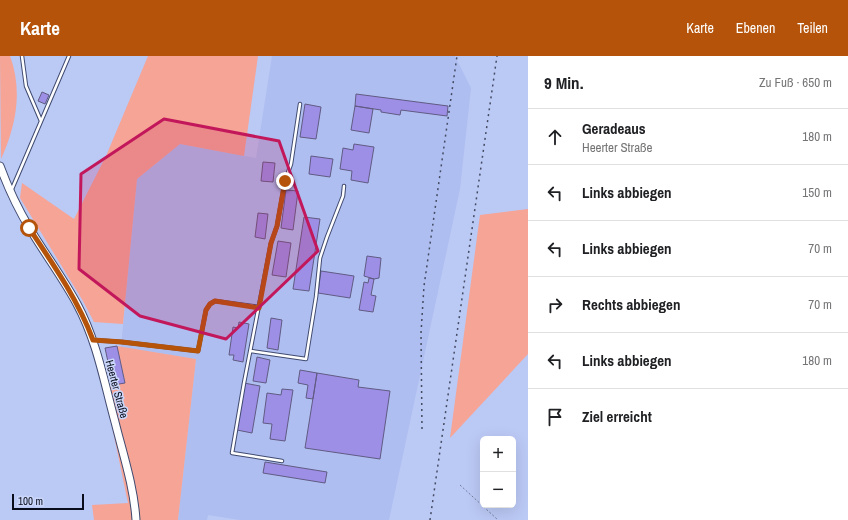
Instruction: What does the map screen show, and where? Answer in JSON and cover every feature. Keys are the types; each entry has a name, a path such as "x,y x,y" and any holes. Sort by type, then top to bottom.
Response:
{"main road":[{"name":"Heerter Straße","path":"0,166 10,192 29,228 76,303 87,324 93,340 128,476 136,520"}],"lane":[{"path":"22,56 26,86 41,122"},
{"path":"10,192 16,182 69,56"},
{"path":"282,461 232,454 271,243 277,226 285,181 291,164 300,104"},
{"path":"251,351 306,359 316,296 320,258 343,196 344,186"},
{"path":"93,340 198,351 206,310 210,304 215,301 259,308"}],"path":[{"path":"460,485 498,520"}],"highlighted area":[{"path":"164,119 279,141 318,251 226,339 140,316 79,269 81,174"}],"shaded area":[{"path":"0,56 10,56 14,69 17,95 11,134 1,159"},
{"path":"148,56 258,56 244,156 180,144 137,179 123,324 94,322 83,301 20,198 22,183 74,219 106,156"},
{"path":"272,56 455,56 471,88 460,189 389,520 240,520 208,515 207,520 178,520 196,359 121,347 137,179 180,144 256,158"},
{"path":"528,209 528,354 450,438 480,215"},
{"path":"117,346 196,359 178,520 94,520 92,505 128,503 103,388 125,382"}],"building":[{"path":"42,92 49,95 45,104 38,101"},
{"path":"356,94 448,106 447,116 401,110 400,115 355,106"},
{"path":"305,104 321,107 316,139 300,137"},
{"path":"355,106 373,109 369,133 351,130"},
{"path":"354,144 374,147 368,183 351,180 352,171 340,169 343,148 353,150"},
{"path":"311,156 333,159 330,177 309,174"},
{"path":"263,162 275,163 273,182 261,181"},
{"path":"286,190 298,191 293,230 281,228"},
{"path":"258,213 268,214 265,239 255,237"},
{"path":"304,217 320,219 309,291 293,289"},
{"path":"278,241 291,243 286,277 272,275"},
{"path":"367,256 381,258 379,278 374,279 364,276"},
{"path":"321,271 354,276 350,298 318,293"},
{"path":"369,278 374,279 371,295 376,296 373,312 359,310 364,282 368,283"},
{"path":"271,318 282,320 278,350 267,348"},
{"path":"239,322 249,324 243,362 233,360 234,355 229,355 233,327 238,328"},
{"path":"117,346 125,383 113,385 105,348"},
{"path":"257,357 270,360 266,383 253,381"},
{"path":"300,370 317,373 313,399 306,398 308,385 298,383"},
{"path":"317,373 359,380 358,387 390,391 380,459 305,448"},
{"path":"244,383 260,386 252,433 237,430"},
{"path":"282,389 293,390 285,441 270,439 272,424 263,423 267,393 281,395"},
{"path":"265,462 327,472 325,483 263,473"}],"railway":[{"path":"422,429 421,333 424,286 457,56"},
{"path":"430,520 497,56"}],"route":[{"path":"29,228 76,303 87,324 93,340 198,351 206,310 210,304 215,301 259,308 271,243 277,226 285,181"}]}
